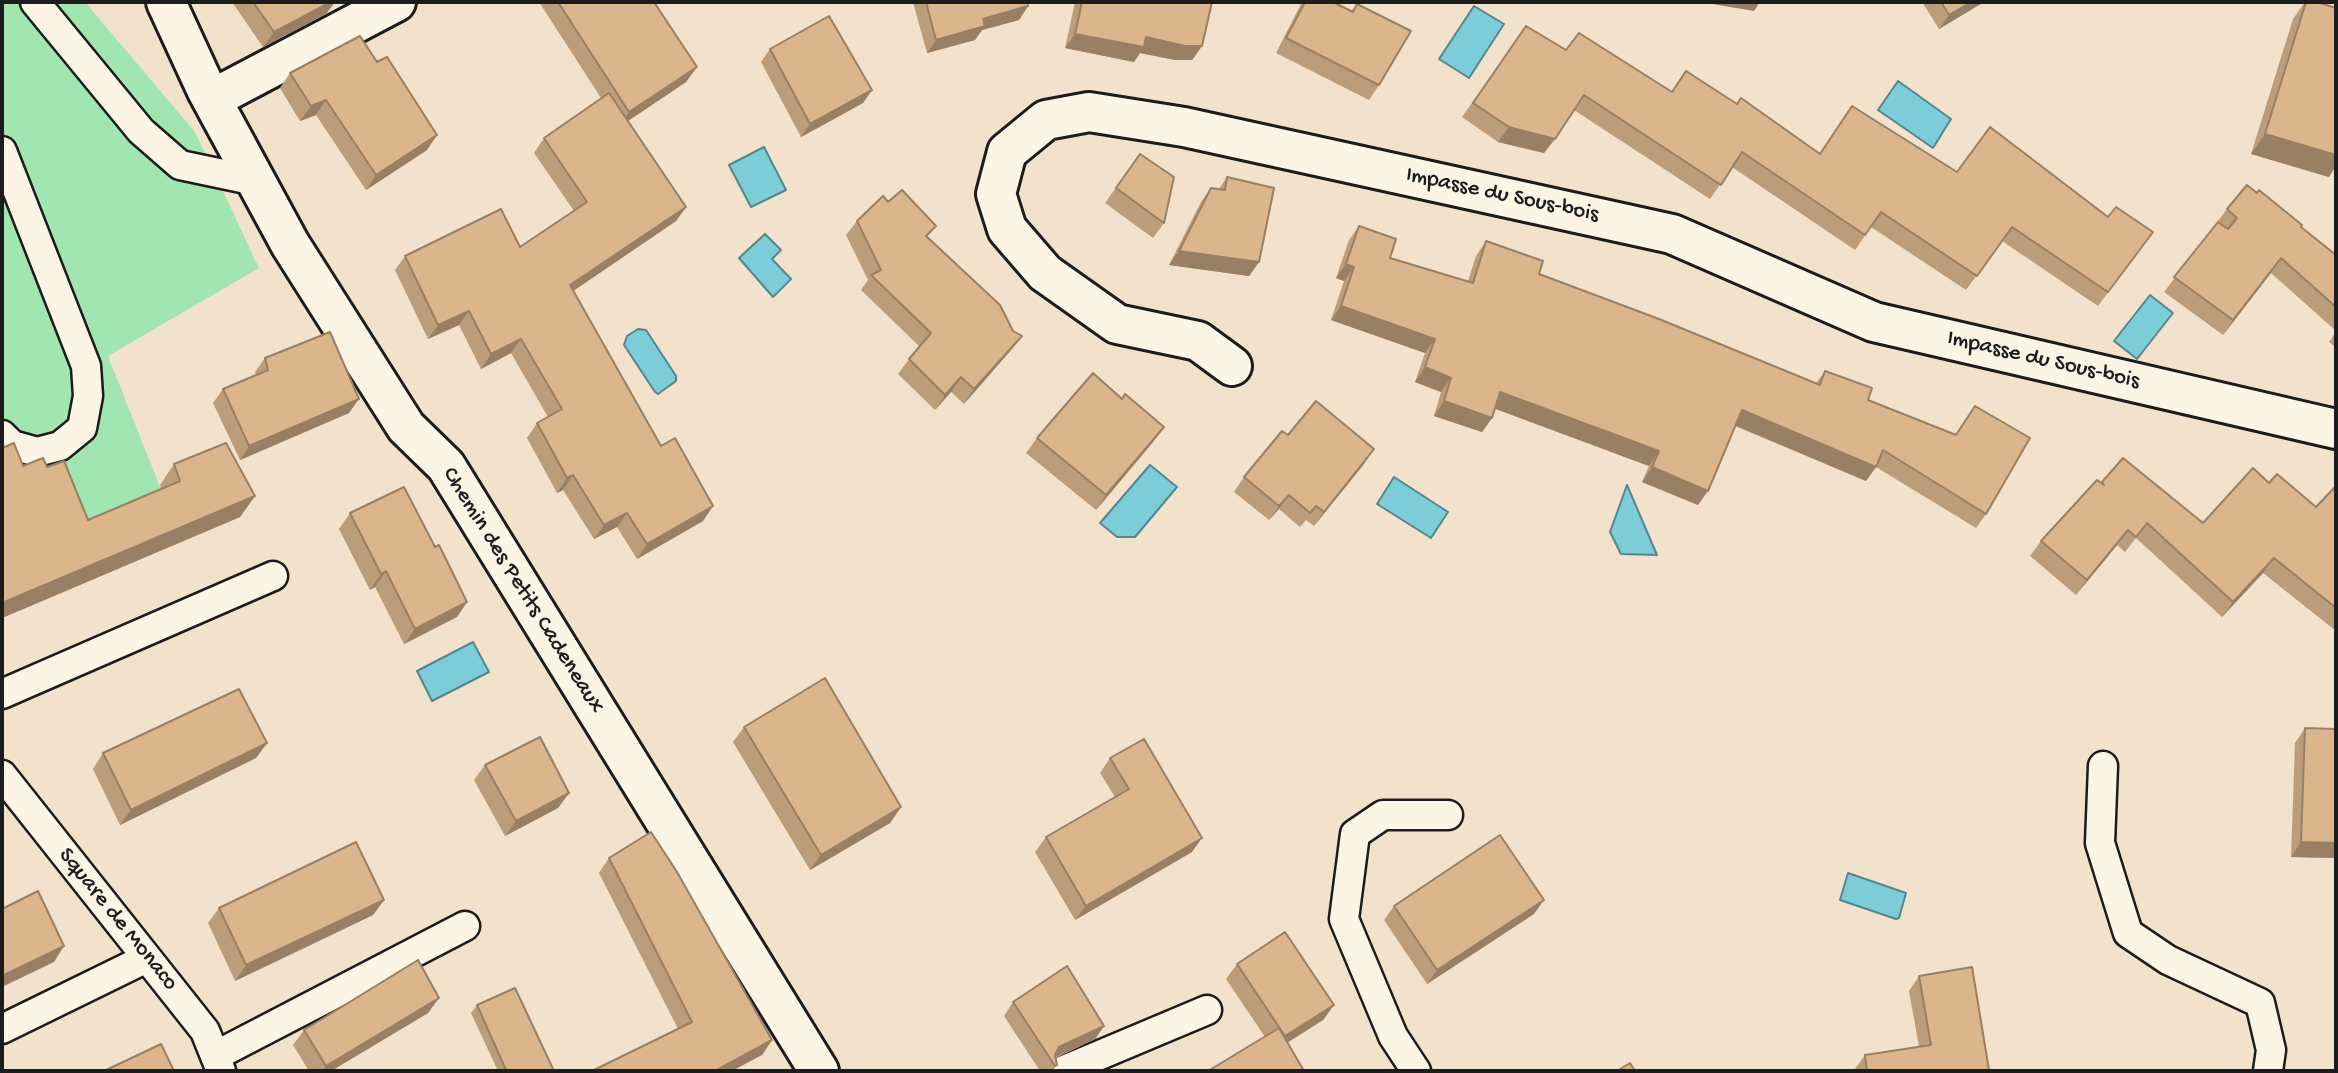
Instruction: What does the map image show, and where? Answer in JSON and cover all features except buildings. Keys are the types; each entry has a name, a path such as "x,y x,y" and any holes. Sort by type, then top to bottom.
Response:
{"street":[{"name":"Chemin des Petits Cadeneaux","path":"166,2 212,99 290,244 406,427 446,467 819,1071"},
{"path":"212,99 397,2"},
{"name":"Impasse du Sous-bois","path":"1232,366 1198,341 1117,324 1045,274 1007,229 996,194 1007,152 1046,120 1089,112 1184,127 1672,234 1874,321 2336,429"}],"lane":[{"path":"34,2 141,131 180,164 256,181"},
{"path":"2,151 86,366 88,396 82,428 60,446 37,452 12,445 2,435"},
{"path":"2,694 273,576"},
{"path":"2103,766 2100,843 2128,933 2168,960 2260,1003 2271,1050 2268,1071"},
{"name":"Square de Monaco","path":"2,775 13,810 147,958 205,1031 218,1063"},
{"path":"1416,1071 1393,1036 1344,919 1355,834 1383,815 1448,816"},
{"path":"218,1063 466,926"},
{"path":"2,1029 147,958"},
{"path":"1062,1071 1207,1010"}],"green space":[{"path":"2,2 85,2 195,132 259,268 108,356 166,502 2,571"}],"water":[{"path":"1474,6 1504,24 1469,78 1439,59"},
{"path":"1898,81 1951,119 1933,148 1878,110"},
{"path":"764,147 786,190 751,207 729,165"},
{"path":"765,234 781,250 772,259 791,279 773,297 739,258"},
{"path":"2150,295 2173,313 2137,359 2114,341"},
{"path":"638,329 646,330 676,376 676,381 658,394 624,345 627,336"},
{"path":"1150,465 1177,487 1135,537 1117,537 1100,523"},
{"path":"1394,477 1448,512 1431,538 1377,504"},
{"path":"1627,485 1657,555 1621,554 1610,532"},
{"path":"473,642 489,672 432,701 417,671"},
{"path":"1848,873 1906,893 1899,918 1840,900"}]}
